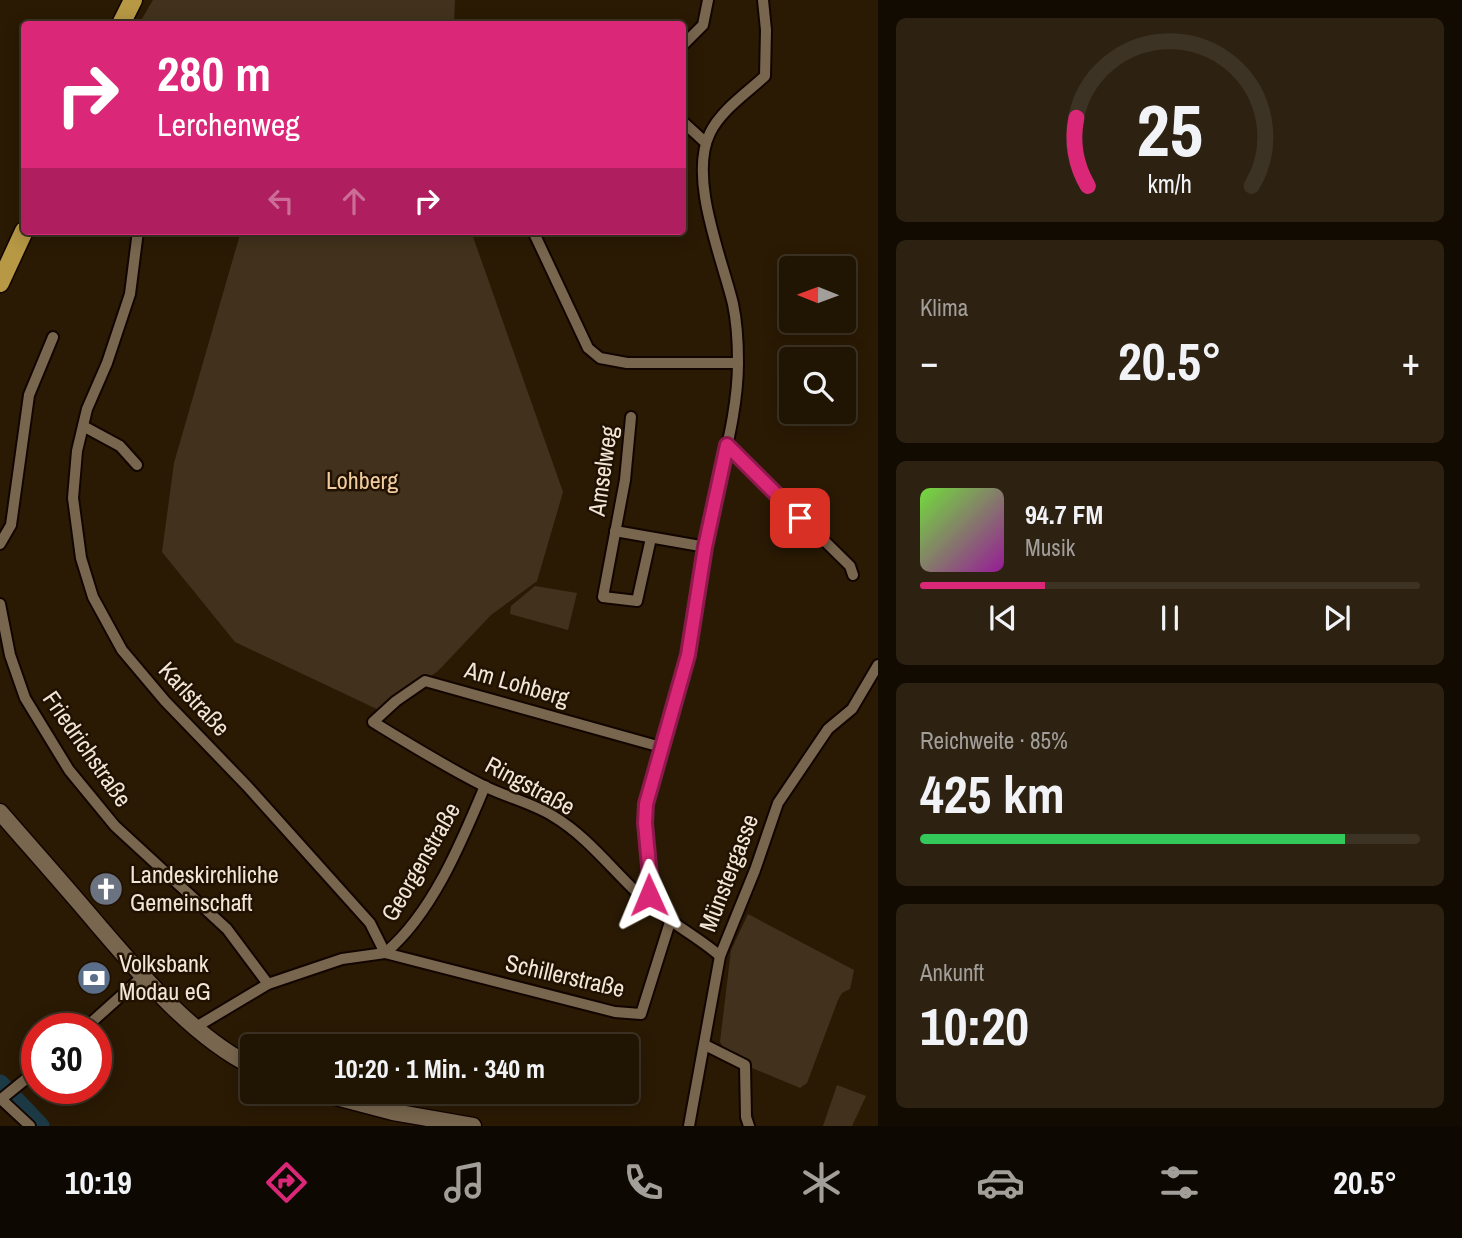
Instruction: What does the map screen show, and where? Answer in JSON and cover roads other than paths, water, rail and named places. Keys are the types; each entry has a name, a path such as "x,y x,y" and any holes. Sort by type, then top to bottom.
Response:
{"main road":[{"path":"122,21 133,0"},
{"path":"0,283 22,235"},
{"path":"0,812 142,976 196,1027 240,1060"},
{"path":"363,1104 473,1126"}],"street":[{"path":"686,42 703,25 708,0"},
{"path":"645,900 651,888 645,823 646,804 688,655 705,547 737,384 737,332 733,304 712,232 704,179 706,142 717,122 765,76 766,30 763,0"},
{"path":"686,124 706,142"},
{"name":"Karlstraße","path":"137,235 130,294 83,426 77,452 73,498 81,558 93,597 122,650 165,701 247,786 370,923 385,953"},
{"path":"535,235 588,348 600,358 627,363 738,363"},
{"path":"0,544 11,525 30,395 52,337"},
{"name":"Amselweg","path":"631,417 625,480 603,597 637,601 651,538"},
{"path":"83,426 120,446 137,465"},
{"path":"727,445 850,566 853,575"},
{"name":"Amselweg","path":"615,531 705,547"},
{"name":"Friedrichstraße","path":"0,604 10,655 25,698 69,770 115,826 227,929 268,984"},
{"name":"Münstergasse","path":"689,1126 720,956 755,870 778,803 828,729 852,709 877,665"},
{"name":"Am Lohberg","path":"373,722 425,681 661,747"},
{"name":"Ringstraße","path":"373,722 485,786 552,816 595,849 670,922 720,956"},
{"name":"Georgenstraße","path":"385,953 401,940 430,898 466,833 485,786"},
{"name":"Schillerstraße","path":"385,953 615,1012 641,1014 670,922"},
{"path":"196,1027 268,984 342,959 385,953"},
{"path":"102,1013 142,976"},
{"path":"705,1045 745,1065 746,1117 749,1126"},
{"path":"21,1082 1,1100 30,1126"}],"waterway":[{"path":"0,1084 40,1126"}],"place":[{"name":"Landeskirchliche Gemeinschaft","path":"106,889"},
{"name":"Volksbank Modau eG","path":"94,978"}],"park label":[{"name":"Lohberg","path":"362,481"}]}
